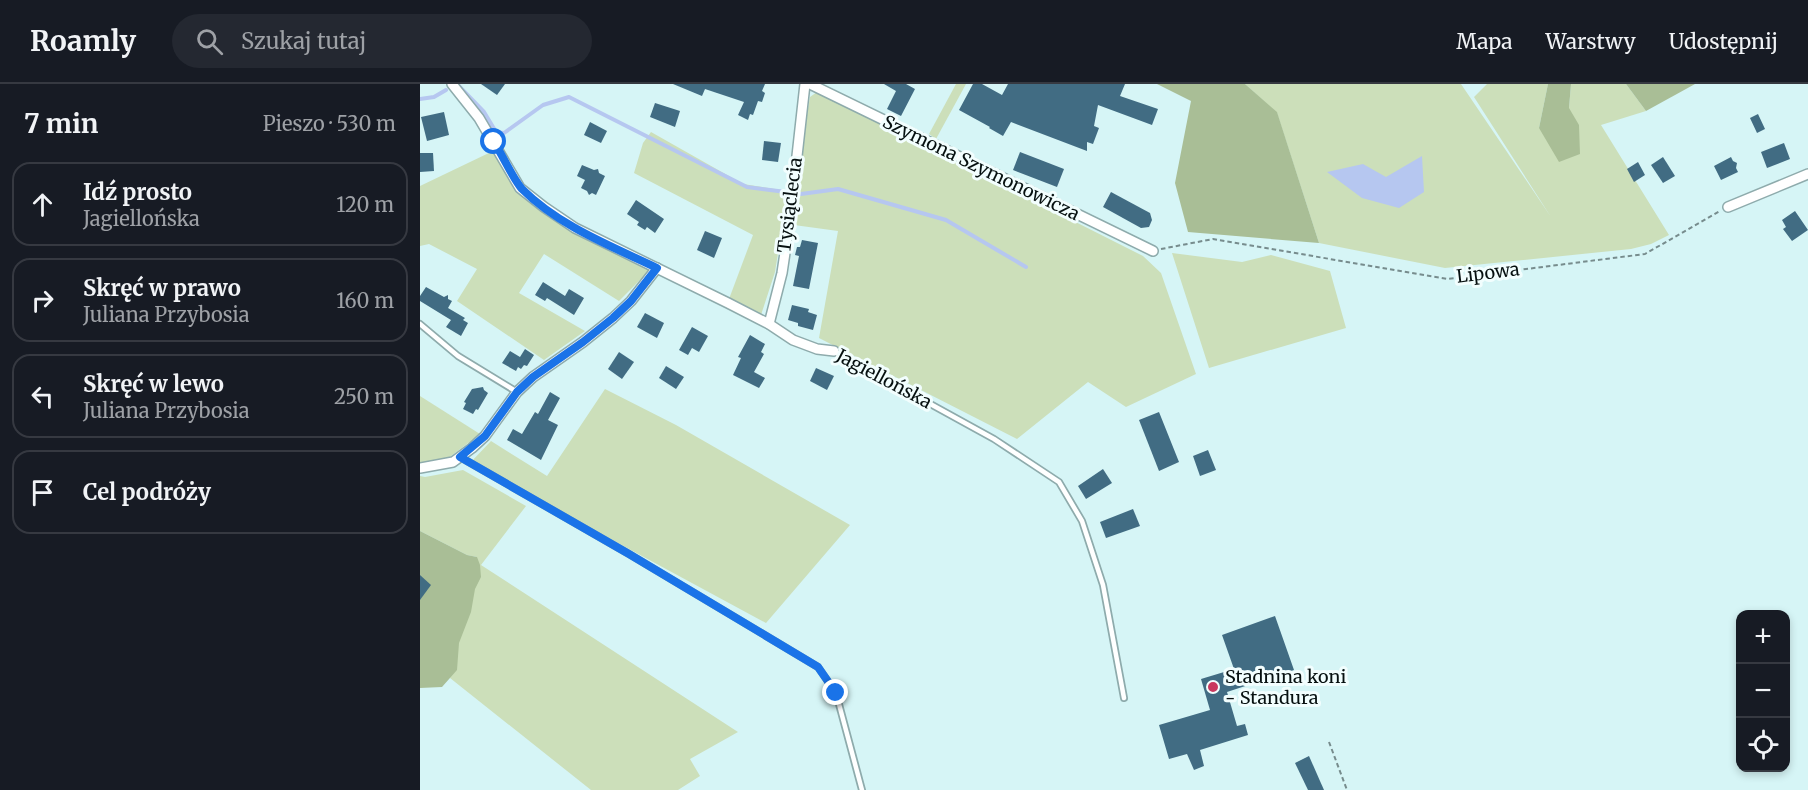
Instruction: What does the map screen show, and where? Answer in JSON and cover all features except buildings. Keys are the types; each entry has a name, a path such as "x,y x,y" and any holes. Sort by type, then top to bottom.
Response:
{"street":[{"name":"Jagiellońska","path":"452,84 479,118 520,188 574,228 769,324 793,340 817,349 834,351"},
{"name":"Tysiąclecia","path":"769,324 782,273 805,84"},
{"name":"Szymona Szymonowicza","path":"810,84 1153,251"},
{"path":"1728,207 1808,174"},
{"path":"420,468 453,462 485,436 517,392 533,377 613,318 631,301 657,268"}],"lane":[{"path":"420,324 458,356 517,392"},
{"name":"Jagiellońska","path":"834,351 994,439 1059,482 1082,521 1103,585 1125,698"},
{"path":"460,457 629,554 818,667 836,693 862,790"}],"path":[{"name":"Lipowa","path":"1153,251 1213,239 1447,279 1646,254 1728,207"},
{"path":"1329,742 1347,790"}],"green space":[{"path":"956,84 966,84 936,139 929,134"},
{"path":"1157,84 1245,84 1277,112 1319,243 1188,232 1175,183 1191,101"},
{"path":"1245,84 1461,84 1551,217 1474,97 1487,84 1548,84 1539,128 1569,108 1571,84 1626,84 1646,111 1601,125 1669,235 1651,244 1631,249 1445,268 1319,243 1277,113"},
{"path":"1548,84 1571,84 1569,108 1579,125 1580,154 1559,162 1539,128"},
{"path":"1626,84 1695,84 1646,111"},
{"path":"817,92 1143,256 1161,273 1196,374 1126,407 1088,382 1017,439 819,338 838,231 794,225 800,155 810,97"},
{"path":"651,132 743,184 788,191 775,272 761,315 729,299 753,235 634,173 643,143"},
{"path":"493,151 519,192 572,232 651,269 619,301 544,254 519,293 585,331 544,360 457,301 477,269 429,244 420,246 420,186"},
{"path":"1172,253 1242,262 1271,255 1330,271 1346,328 1209,368"},
{"path":"605,389 676,425 850,525 766,623 470,463 491,441 547,476"},
{"path":"420,396 480,434 447,459 420,463"},
{"path":"463,470 526,506 481,565 738,732 690,759 700,776 678,790 591,790 450,678 477,557 467,555 420,531 420,476"},
{"path":"420,531 467,555 477,557 480,565 481,577 475,589 471,612 459,643 457,670 442,687 420,688"}],"water":[{"path":"1422,156 1424,192 1399,208 1362,198 1327,172 1363,164 1386,177"}],"waterway":[{"path":"458,85 484,112 496,132 504,133 543,105 569,97 747,187 786,192"},
{"path":"420,99 434,97 446,90"},
{"path":"801,194 838,189 946,220 1026,267"}],"place":[{"name":"Stadnina koni - Standura","path":"1213,687"}],"route":[{"path":"494,142 520,188 544,207 574,228 657,268 631,301 613,318 533,377 517,392 485,436 460,457 629,554 818,667 836,693"}]}
